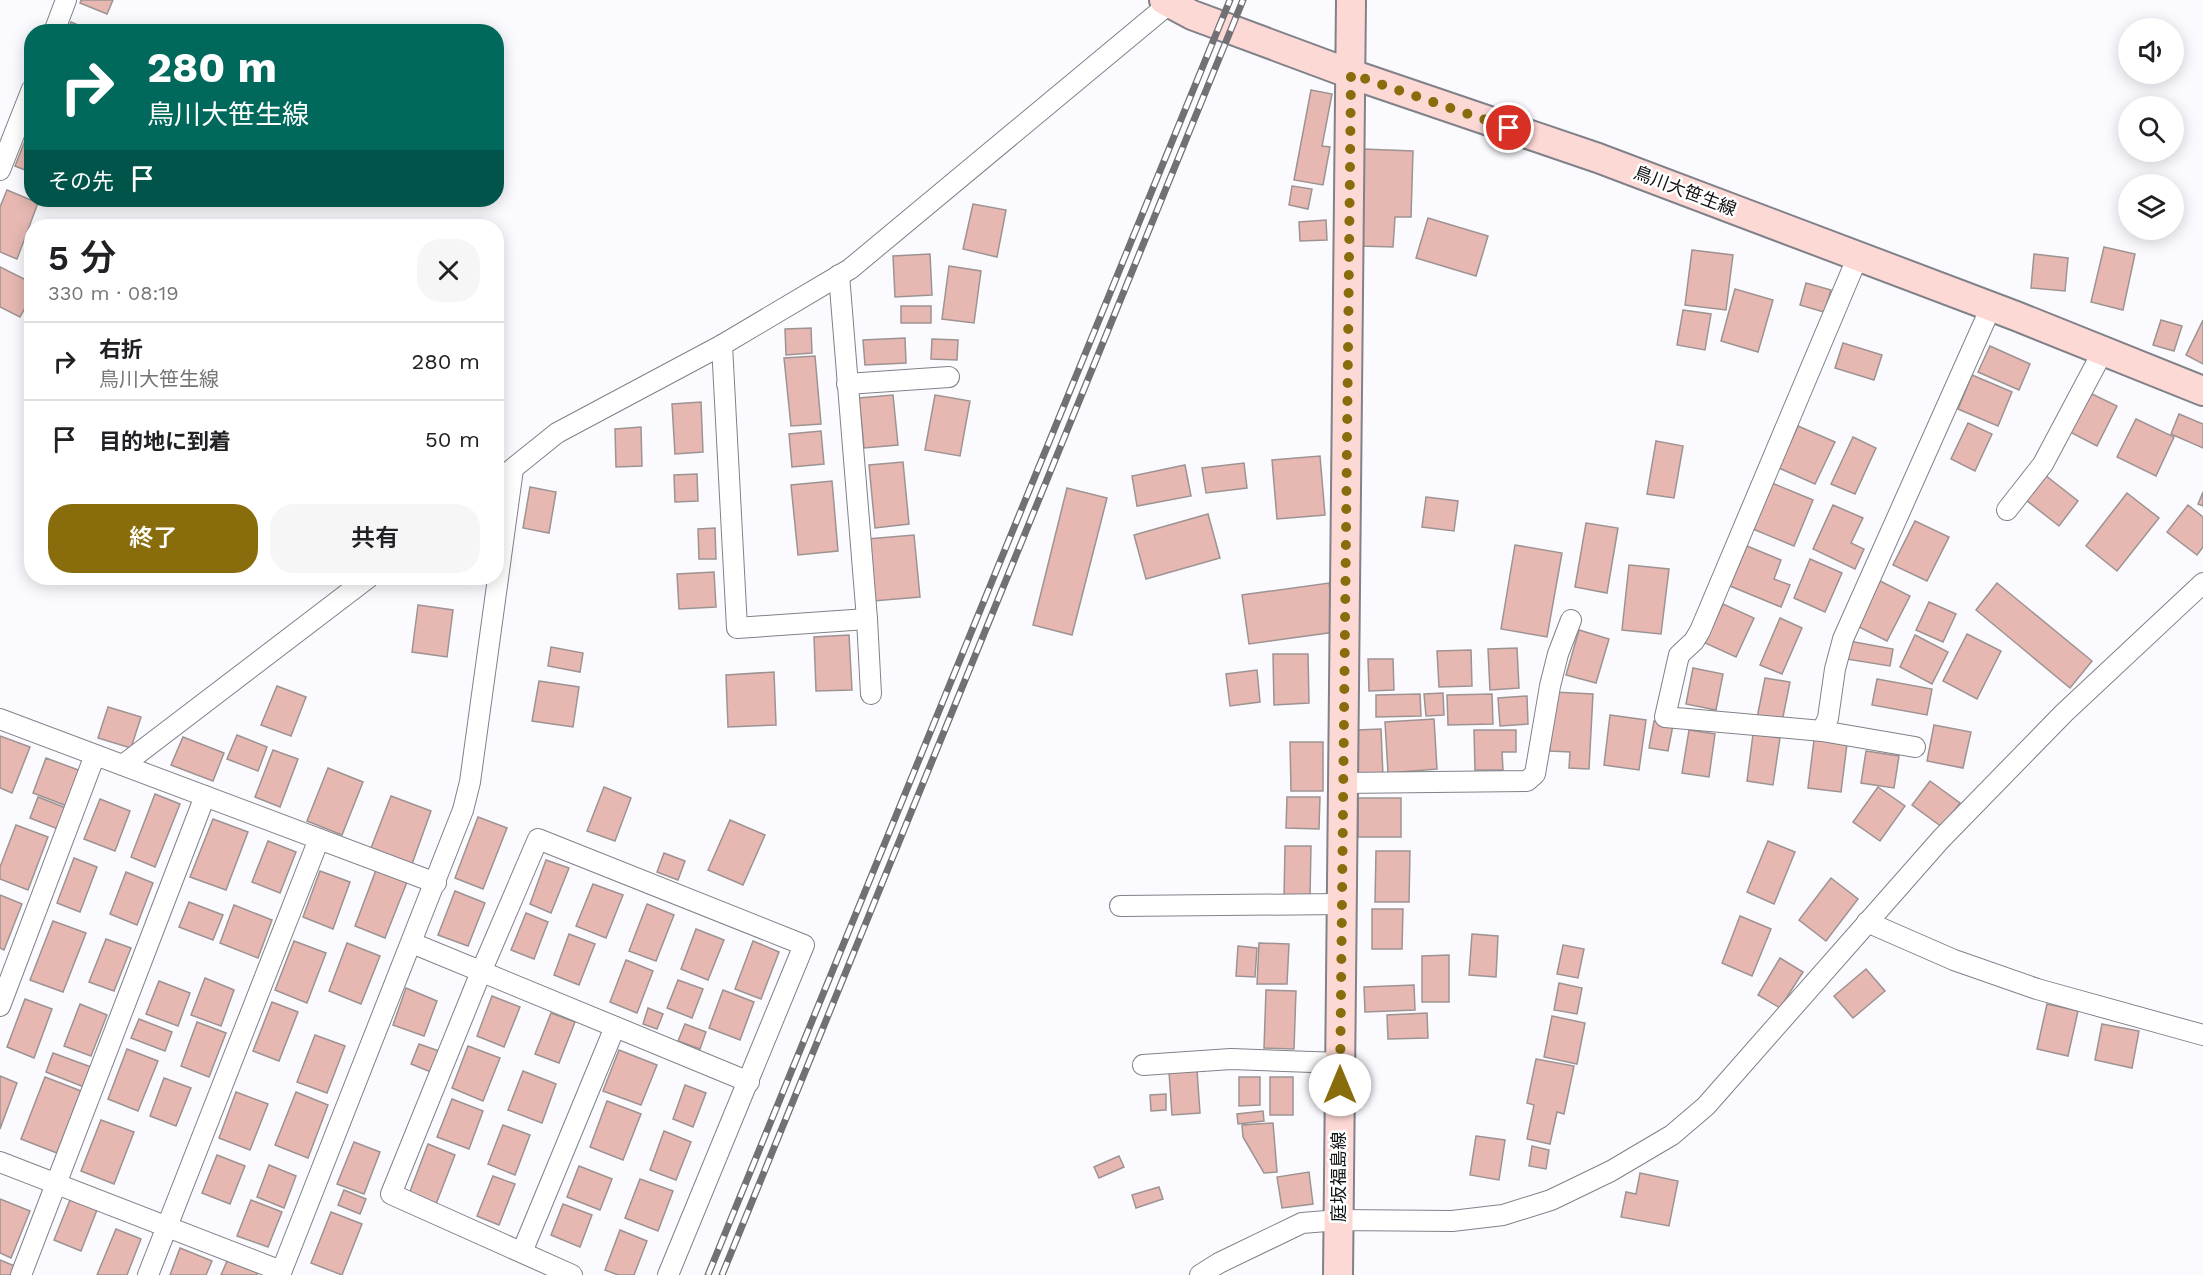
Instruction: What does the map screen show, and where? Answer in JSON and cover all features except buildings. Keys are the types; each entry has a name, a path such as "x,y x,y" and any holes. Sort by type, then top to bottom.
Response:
{"main road":[{"name":"庭坂福島線","path":"1338,1275 1351,0"},
{"name":"鳥川大笹生線","path":"1167,2 1192,15 1351,74 1598,158 1991,307 2203,391"}],"street":[{"path":"57,24 66,0"},
{"path":"504,476 557,433 722,345 850,269 1167,2"},
{"path":"0,170 24,109"},
{"path":"1858,256 1700,631 1694,641 1679,655 1665,717 1822,730 1915,747"},
{"path":"839,275 871,694"},
{"path":"1822,730 1827,718 1835,669 1843,639 1991,307"},
{"path":"722,345 737,628 867,619"},
{"path":"2007,510 2043,464 2103,351"},
{"path":"847,384 950,377"},
{"path":"504,535 513,469"},
{"path":"1200,1275 1219,1263 1302,1223 1339,1220 1452,1221 1503,1215 1551,1200 1611,1171 1672,1135 1706,1106 1941,839 2064,713 2203,583"},
{"path":"123,765 359,585"},
{"path":"0,1162 167,1226 280,1273 463,810 470,782 497,585"},
{"path":"1342,783 1527,781 1531,779 1536,774 1550,686 1558,654 1571,620"},
{"path":"0,719 436,883"},
{"path":"0,1006 95,755"},
{"path":"21,1275 205,796"},
{"path":"148,1275 320,839"},
{"path":"572,1275 391,1194 538,839 804,945 668,1275"},
{"path":"1120,906 1341,904"},
{"path":"1867,922 1953,960 2037,989 2203,1035"},
{"path":"412,943 748,1082"},
{"path":"522,1252 615,1027"},
{"path":"1143,1065 1231,1059 1340,1062"}],"railway":[{"path":"708,1275 1230,0"},
{"path":"722,1275 1243,0"}],"route":[{"path":"1340,1085 1351,74 1509,128"}]}
